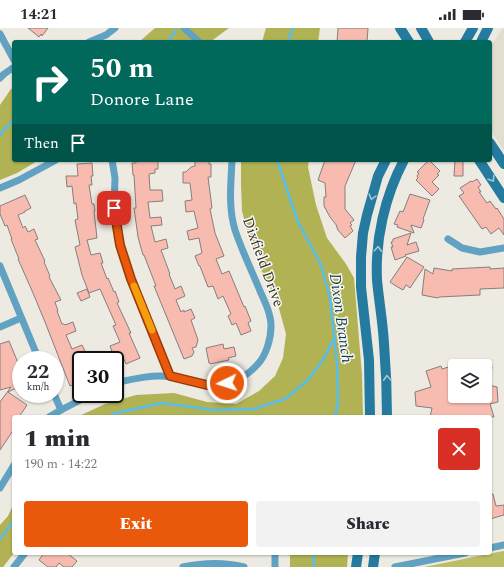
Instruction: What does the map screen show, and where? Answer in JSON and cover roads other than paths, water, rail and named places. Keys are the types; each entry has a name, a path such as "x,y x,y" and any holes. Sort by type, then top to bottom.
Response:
{"main road":[{"path":"400,28 408,40"},
{"path":"421,28 428,40"},
{"path":"466,40 473,28"},
{"path":"482,40 488,28"},
{"path":"492,145 504,164"},
{"path":"370,415 369,360 361,287 361,257 363,233 367,215 378,176 385,162"},
{"path":"387,415 387,383 377,278 379,236 392,185 403,162"},
{"path":"480,162 504,198"},
{"path":"356,567 358,555"},
{"path":"373,567 375,555"}],"street":[{"path":"94,40 106,35 115,28"},
{"path":"184,28 197,40"},
{"path":"0,34 12,56"},
{"path":"0,78 12,68"},
{"path":"0,188 19,180 52,162"},
{"path":"112,162 115,178 114,208 120,245 131,279 170,376"},
{"name":"Dixfield Drive","path":"124,381 150,376 170,376 207,385 227,383 241,378 253,370 264,355 270,338 271,325 267,307 235,229 232,217 232,162"},
{"path":"448,239 462,248 480,252 504,248"},
{"path":"0,266 35,351"},
{"path":"0,327 21,318"},
{"path":"58,403 61,410"},
{"path":"52,415 75,403"},
{"path":"0,488 12,468"},
{"path":"492,548 504,545"},
{"path":"14,567 23,555"},
{"path":"274,567 275,555"},
{"path":"395,567 455,555"},
{"path":"183,567 196,564 216,564 244,567"}],"waterway":[{"name":"Dixon Branch","path":"289,40 293,28"},
{"path":"169,40 176,30"},
{"path":"0,135 12,122"},
{"name":"Dixon Branch","path":"278,162 298,222 321,265 330,298 337,363 338,403 335,415"},
{"path":"112,415 162,403 214,410 254,409 285,399 308,380 324,358 334,338"},
{"path":"0,539 12,523"},
{"name":"Dixon Branch","path":"314,555 314,567"}]}
